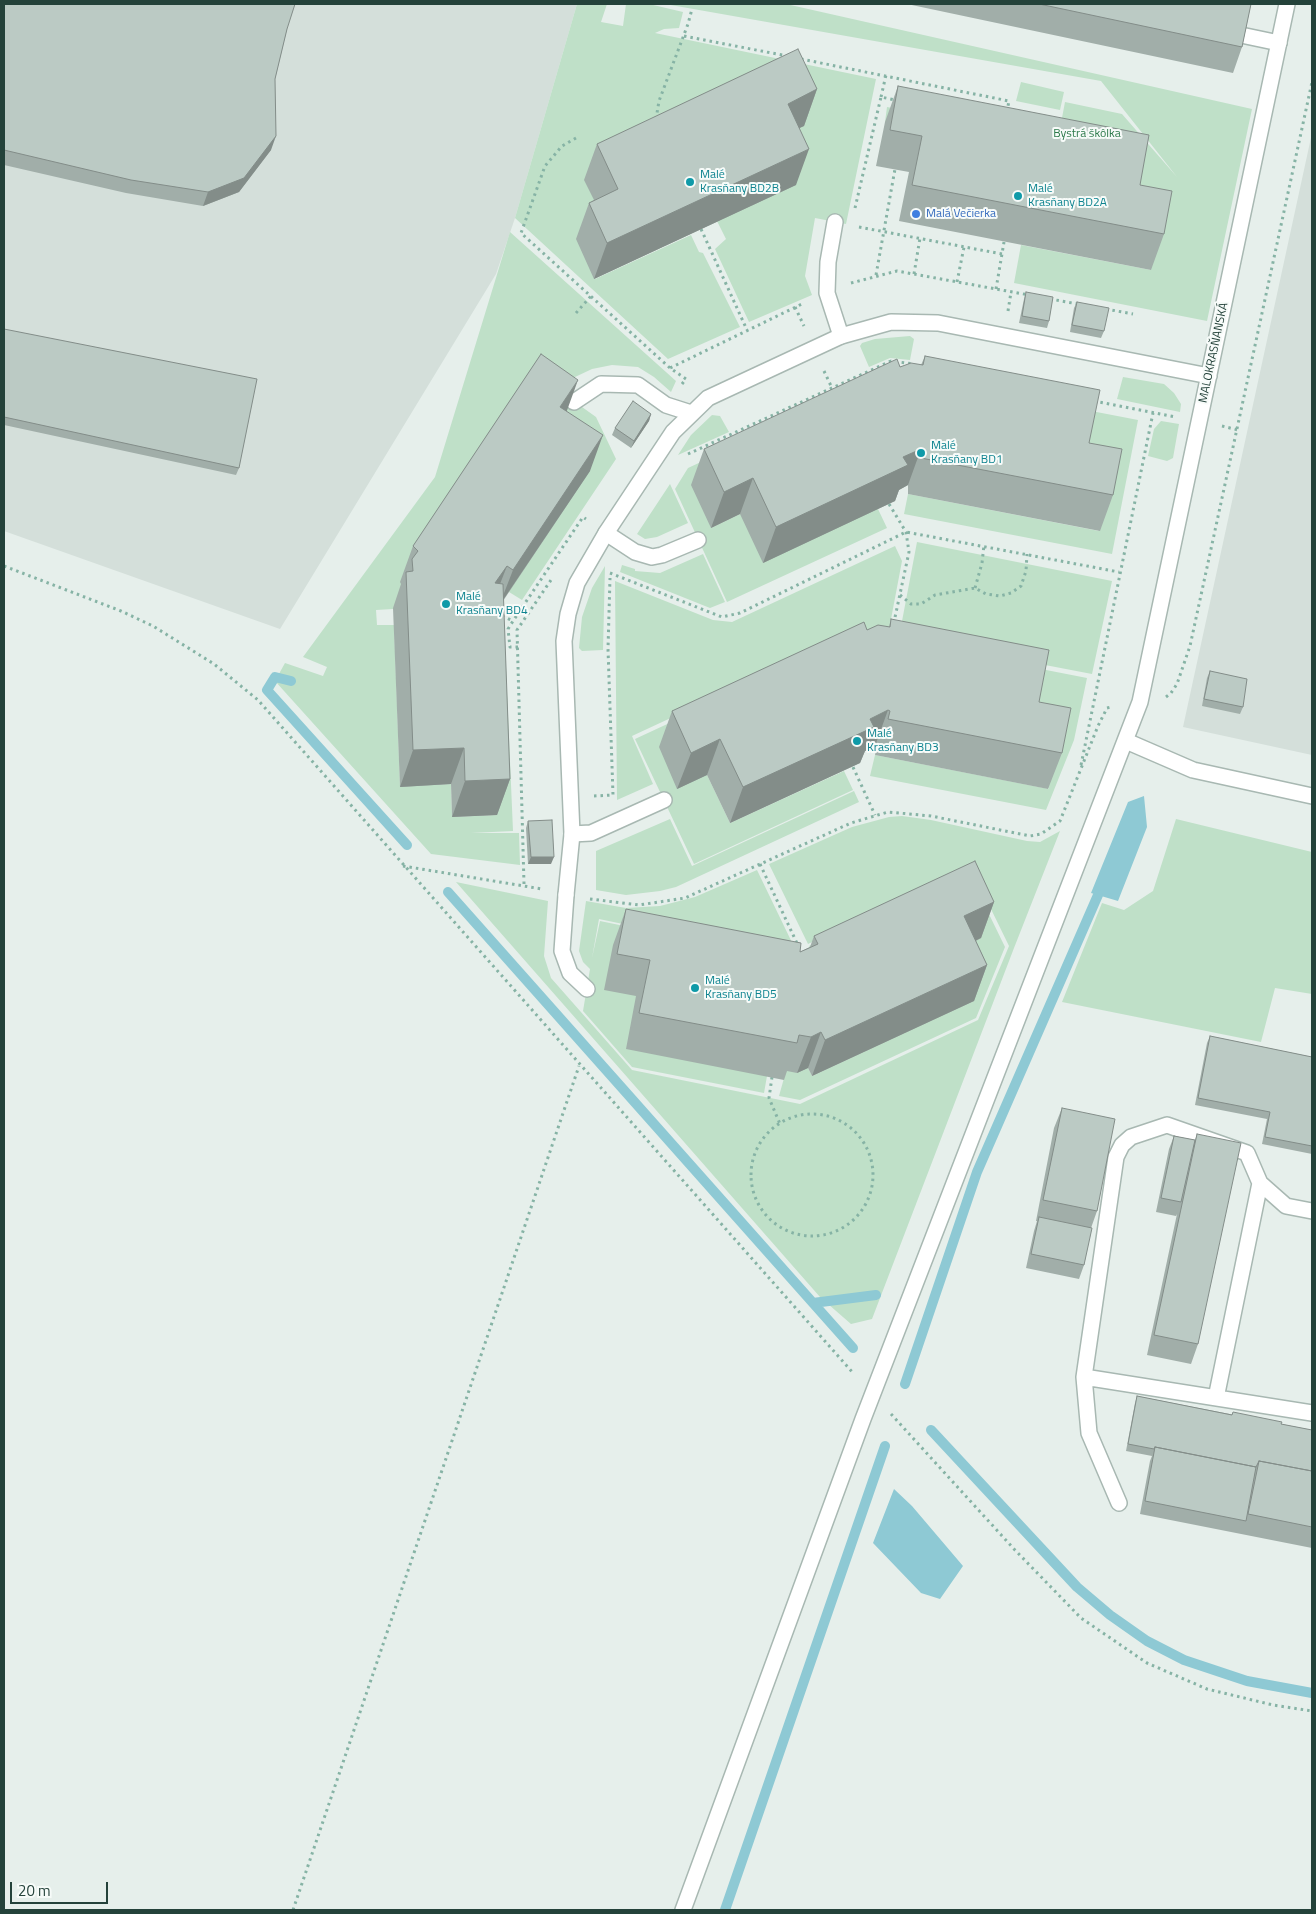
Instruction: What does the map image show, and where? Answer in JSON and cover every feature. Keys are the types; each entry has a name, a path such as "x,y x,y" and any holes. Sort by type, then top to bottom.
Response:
{"street":[{"name":"MALOKRASŇANSKÁ","path":"683,1910 873,1394 1140,702 1287,4"},
{"path":"1241,35 1279,43"},
{"path":"835,222 828,262 827,293 841,336"},
{"path":"587,989 570,973 562,951 572,834 564,641 568,614 577,583 606,533 673,432 691,413 708,398 841,336 870,326 891,322 938,323 1209,376"},
{"path":"574,402 602,384 638,385 666,405 691,413"},
{"path":"606,533 635,552 652,557 662,555 698,540"},
{"path":"1126,741 1193,770 1312,796"},
{"path":"572,834 591,833 664,800"},
{"path":"1119,1503 1089,1433 1084,1377 1116,1157 1122,1145 1131,1137 1167,1125 1248,1153 1260,1183 1286,1206 1312,1211"},
{"path":"1216,1398 1260,1183"},
{"path":"1084,1377 1312,1412"}],"path":[{"path":"652,125 692,8"},
{"path":"684,36 790,56"},
{"path":"799,58 1009,100 1005,116"},
{"path":"853,217 886,75"},
{"path":"1140,702 1163,699 1171,694 1190,646 1312,82"},
{"path":"881,97 900,101"},
{"path":"576,138 562,146 546,166 521,233 670,368"},
{"path":"876,275 895,169"},
{"path":"851,225 1002,254"},
{"path":"701,229 747,330"},
{"path":"914,274 920,238"},
{"path":"996,289 1004,242"},
{"path":"957,282 964,247"},
{"path":"850,275 852,282"},
{"path":"576,313 591,296"},
{"path":"682,460 687,455 891,361 917,364"},
{"path":"402,865 524,884 566,895 640,905 670,902 694,894 851,823 875,815 904,813 1030,836 1042,834 1060,821 1079,774 1153,412 1087,399"},
{"path":"889,504 906,532 909,552 893,631"},
{"path":"518,647 510,647 508,630 583,517"},
{"path":"610,575 716,615 731,616 906,532 984,545 1119,572"},
{"path":"591,833 590,796 613,795 608,648 610,575 622,544"},
{"path":"975,588 982,562 984,545"},
{"path":"900,595 910,604 921,604 935,595 975,588 986,594 1000,596 1011,593 1021,586 1026,571 1027,554"},
{"path":"4,566 121,611 172,637 214,664 258,700 579,1066 873,1394 1014,1549 1081,1618 1147,1663 1207,1689 1273,1705 1312,1711"},
{"path":"496,613 513,621"},
{"path":"852,767 875,815"},
{"path":"760,864 805,960"},
{"path":"591,890 591,899"},
{"path":"293,1910 579,1066"},
{"path":"772,1077 769,1098 780,1124"},
{"path":"817,1114 833,1118 847,1125 859,1136 870,1152 874,1171 872,1190 865,1208 852,1222 836,1232 817,1237 798,1235 780,1228 766,1216 756,1199 752,1184 755,1154 762,1140 780,1124 801,1115 817,1114"}],"shaded area":[{"path":"4,4 577,4 515,218 496,274 280,629 4,531"},
{"path":"1312,133 1312,755 1183,727"}],"green space":[{"path":"577,4 607,4 601,22 623,26 626,4 649,4 683,12 679,28 664,29 655,33 876,79 846,224 815,218 805,276 812,295 749,322 715,249 726,239 717,221 605,225 595,279 691,235 699,252 703,253 740,327 668,359 515,218"},
{"name":"Bystrá škôlka","path":"665,4 786,4 1252,109 1207,321 1014,283 1021,245 1151,270 1127,221 1136,171 885,122 887,107 1058,139 1065,102 1122,114 1177,177 1101,81"},
{"path":"1021,82 1064,92 1060,110 1016,101"},
{"path":"510,232 676,381 671,392 654,377 638,367 612,365 592,369 575,377 561,392 596,417 616,459 522,600 509,592 405,587 393,609 376,610 377,625 394,625 400,786 451,784 452,817 497,815 490,621 504,621 513,831 471,833 519,833 520,865 431,854 275,681 285,663 323,676 327,667 303,657 435,477"},
{"path":"910,336 914,339 910,360 890,358 869,367 860,346 862,343 875,339"},
{"path":"894,372 711,528 740,514 878,509 887,528 727,602 675,489 688,468"},
{"path":"1123,377 1164,384 1174,393 1181,404 1180,412 1117,399"},
{"path":"931,380 1138,420 1112,554 904,514 908,494 1099,531"},
{"path":"712,415 720,416 729,432 678,455 691,435"},
{"path":"1161,421 1179,424 1173,458 1167,461 1148,456 1154,429"},
{"path":"670,484 688,523 657,537 645,539 637,534"},
{"path":"917,542 1112,581 1092,674 899,637"},
{"path":"895,546 902,561 888,635 860,630 632,736 653,784 617,800 615,581 713,620 732,622"},
{"path":"703,554 725,602 710,608 620,572 622,565 635,569 635,571 660,573"},
{"path":"605,566 603,650 582,651 579,648 582,617 592,588"},
{"path":"861,634 707,775 730,823 844,771 853,790 694,864 635,739"},
{"path":"898,641 1087,678 1074,740 1046,810 870,776 875,755 1049,789"},
{"path":"854,791 859,802 676,887 626,895 596,890 596,851 670,819 692,866"},
{"path":"902,816 931,820 1027,841 1040,842 1060,831 872,1319 851,1324 820,1297 456,882 548,901 544,956 551,978 632,1070 800,1104 978,1020 1009,946 970,866 808,944 769,864 852,827 889,817"},
{"path":"1176,819 1312,852 1312,994 1275,988 1261,1042 1062,1002 1102,903 1124,910 1153,891"},
{"path":"757,870 798,955 791,959 599,919 592,958 600,921 789,960 636,996 767,1076 764,1093 632,1067 583,1011 590,969 583,962 579,951 586,901 626,908 660,906 695,897"},
{"path":"968,871 1005,947 976,1018 800,1100 779,1096 786,1071 808,1068 812,1076 973,1001 817,964 809,946"}],"water":[{"path":"1144,796 1147,827 1118,901 1091,893 1128,802"},
{"path":"894,1489 912,1506 963,1566 940,1599 921,1593 873,1543"}],"building":[{"path":"4,4 295,4 275,79 276,136 244,178 208,192 131,180 4,150"},
{"path":"1039,4 1251,4 1242,47"},
{"name":"Malé Krasňany BD2B","path":"798,49 817,89 788,104 809,149 607,243 589,203 618,189 597,144"},
{"path":"898,86 1149,135 1140,185 1172,191 1164,234 912,185 922,136 890,130"},
{"path":"1026,292 1053,297 1049,321 1022,316"},
{"path":"1077,302 1109,308 1104,331 1072,325"},
{"path":"4,329 257,379 239,468 4,417"},
{"name":"Malé Krasňany BD4","path":"541,354 578,380 560,407 603,435 513,570 507,566 495,583 503,584 510,779 465,781 464,748 413,750 406,572 413,571 412,559 418,551 413,546"},
{"name":"Malé Krasňany BD1","path":"925,356 1100,390 1089,443 1122,449 1113,495 921,458 921,449 903,457 908,465 776,527 753,478 724,492 704,449 897,359 900,367 911,363 923,365"},
{"path":"633,401 651,414 634,441 615,428"},
{"name":"Malé Krasňany BD3","path":"891,619 1049,650 1039,702 1071,708 1062,753 888,719 890,711 888,710 870,719 874,727 743,787 720,739 691,753 672,711 864,622 867,630 878,625 890,627"},
{"path":"1210,671 1247,679 1243,707 1204,699"},
{"path":"552,820 554,857 531,857 528,821"},
{"name":"Malé Krasňany BD5","path":"975,861 994,902 964,916 987,965 825,1040 821,1032 811,1037 799,1035 797,1043 639,1013 650,960 617,954 626,909 801,943 800,952 818,944 814,936"},
{"path":"1210,1036 1312,1057 1312,1146 1265,1137 1270,1112 1198,1098"},
{"path":"1062,1108 1115,1119 1097,1211 1043,1200"},
{"path":"1197,1134 1241,1143 1198,1344 1154,1335"},
{"path":"1174,1136 1195,1140 1181,1202 1161,1198"},
{"path":"1039,1217 1092,1228 1084,1265 1031,1254"},
{"path":"1137,1396 1232,1415 1233,1412 1312,1430 1312,1471 1259,1461 1256,1467 1155,1447 1154,1449 1128,1444"},
{"path":"1155,1447 1256,1467 1246,1521 1145,1501"},
{"path":"1259,1461 1312,1471 1312,1527 1248,1514"}],"waterway":[{"path":"291,681 275,677 267,690 407,845"},
{"path":"448,892 853,1348"},
{"path":"905,1384 977,1172 1098,895"},
{"path":"813,1303 876,1295"},
{"path":"931,1430 1077,1587 1110,1615 1147,1641 1184,1660 1247,1681 1312,1693"},
{"path":"725,1910 885,1446"}],"place":[{"name":"Malé Krasňany BD2B","path":"690,182"},
{"name":"Malé Krasňany BD2A","path":"1018,196"},
{"name":"Malá Večierka","path":"916,214"},
{"name":"Malé Krasňany BD1","path":"921,453"},
{"name":"Malé Krasňany BD4","path":"446,604"},
{"name":"Malé Krasňany BD3","path":"857,741"},
{"name":"Malé Krasňany BD5","path":"695,988"}]}
